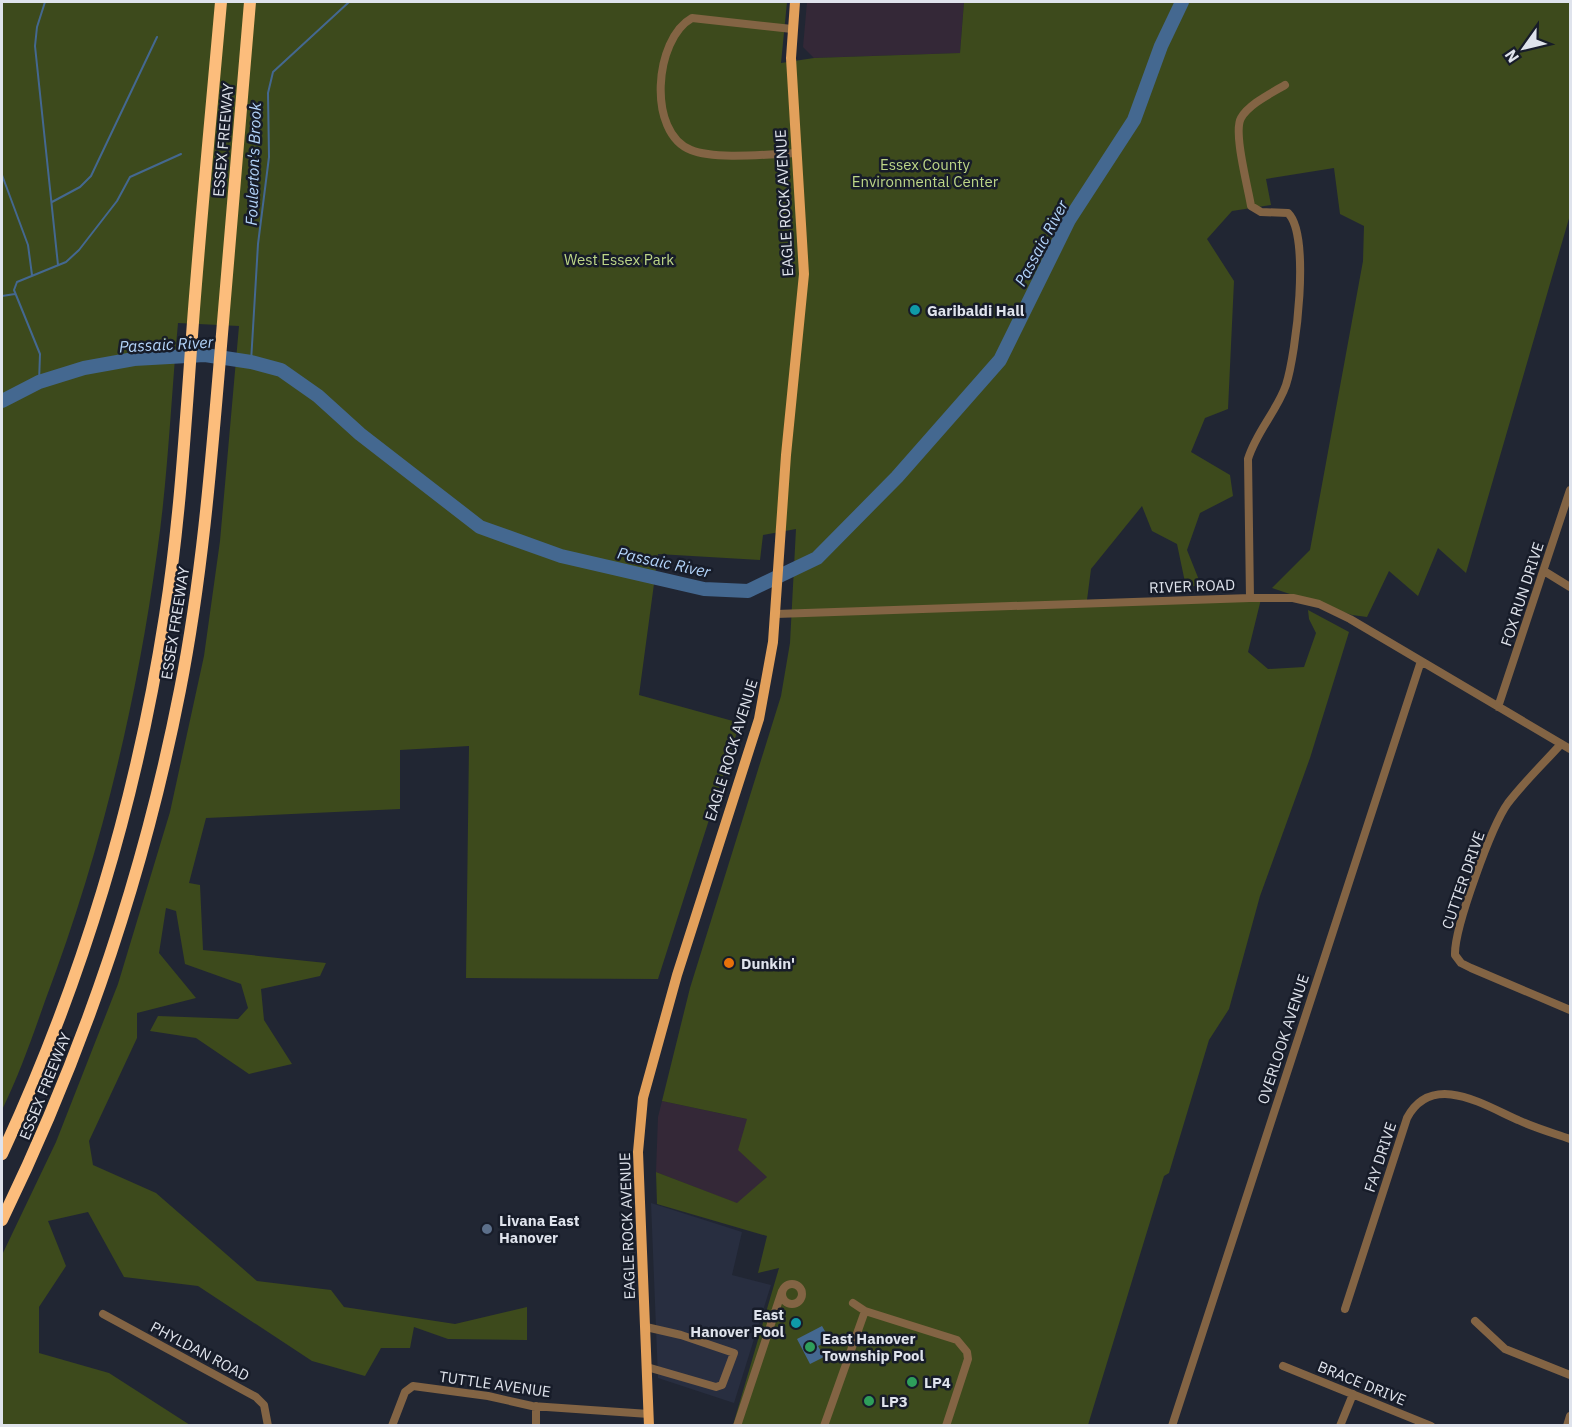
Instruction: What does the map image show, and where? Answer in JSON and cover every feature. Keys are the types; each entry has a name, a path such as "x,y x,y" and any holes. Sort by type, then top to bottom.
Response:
{"highway":[{"name":"ESSEX FREEWAY","path":"2,1154 64,1004 108,871 126,808 150,698 165,616 178,507 221,2"},
{"name":"ESSEX FREEWAY","path":"2,1220 48,1119 93,1006 121,924 151,823 180,691 194,610 218,392 250,2"}],"main road":[{"name":"EAGLE ROCK AVENUE","path":"649,1420 638,1152 643,1098 677,975 759,719 770,670 779,542 804,274 792,29 795,2"}],"street":[{"path":"792,29 692,18 677,32 666,50 660,90 668,126 677,140 692,151 718,154 798,153"},
{"path":"1250,598 1247,469 1251,449 1281,398 1289,372 1300,296 1298,233 1295,220 1288,213 1261,212 1251,206 1237,139 1238,127 1244,115 1254,104 1285,85"},
{"name":"FOX RUN DRIVE","path":"1498,707 1570,490"},
{"path":"1544,571 1570,587"},
{"name":"RIVER ROAD","path":"775,620 1250,598 1293,598 1319,604 1570,749"},
{"name":"OVERLOOK AVENUE","path":"1172,1425 1421,662"},
{"name":"CUTTER DRIVE","path":"1561,744 1500,815 1468,903 1455,955 1461,963 1471,968 1570,1010"},
{"name":"FAY DRIVE","path":"1345,1309 1407,1118 1419,1102 1437,1094 1460,1095 1520,1121 1570,1139"},
{"path":"737,1425 782,1291"},
{"path":"852,1304 865,1311 957,1340 963,1344 968,1359 946,1425"},
{"path":"824,1425 865,1311"},
{"name":"PHYLDAN ROAD","path":"103,1314 256,1397 264,1405 268,1425"},
{"path":"1475,1321 1505,1349 1570,1375"},
{"path":"646,1327 681,1335 734,1353 722,1385 716,1388 647,1367"},
{"name":"BRACE DRIVE","path":"1283,1366 1431,1425"},
{"name":"TUTTLE AVENUE","path":"392,1425 399,1403 410,1387 649,1420"},
{"path":"1340,1425 1353,1394"},
{"path":"536,1406 536,1425"},
{"path":"1567,1425 1570,1416"}],"shaded area":[{"path":"807,2 964,2 960,53 814,58 803,47"},
{"path":"662,1101 747,1119 767,1177 738,1204 656,1172 658,1117"},
{"path":"651,1203 742,1232 732,1275 771,1285 734,1403 658,1378"}],"green space":[{"path":"2,2 787,2 781,63 814,58 960,53 964,2 1570,2 1570,215 1466,573 1438,548 1418,596 1389,571 1367,617 1352,615 1272,588 1310,550 1363,261 1364,226 1340,214 1334,168 1266,179 1271,205 1232,211 1207,239 1234,281 1228,409 1205,418 1191,452 1230,475 1233,496 1200,513 1187,550 1201,585 1186,587 1177,544 1152,531 1142,506 1091,569 1087,600 1262,595 1248,652 1268,669 1304,667 1316,633 1309,619 1308,610 1349,632 1310,758 1260,896 1229,1009 1209,1040 1169,1173 1164,1176 1088,1425 733,1425 779,1268 758,1273 767,1236 657,1204 656,1172 737,1203 767,1177 738,1150 747,1119 662,1101 690,988 781,696 790,643 796,529 763,535 760,560 658,554 639,695 740,723 658,979 466,978 469,746 400,750 400,809 206,818 189,883 200,885 203,950 326,963 320,976 261,989 264,1020 292,1064 249,1074 196,1038 150,1031 158,1016 238,1019 248,1008 241,984 185,964 176,911 166,908 159,953 196,998 137,1013 137,1038 89,1141 93,1165 156,1193 257,1281 331,1290 344,1307 455,1324 527,1307 527,1340 448,1339 414,1327 410,1348 381,1348 365,1376 312,1361 198,1286 124,1277 88,1212 48,1221 66,1266 39,1307 39,1353 109,1373 190,1425 2,1425 2,1255 56,1142 118,984 170,812 204,656 220,541 239,326 178,323 161,524 127,724 83,891 30,1043 2,1110"}],"water":[{"path":"822,1326 830,1340 818,1346 824,1357 810,1364 797,1339"}],"waterway":[{"path":"45,2 37,27 35,46 58,265"},
{"name":"Foulerton's Brook","path":"251,362 258,244 269,157 268,93 273,72 349,2"},
{"name":"Passaic River","path":"2,401 39,382 84,368 134,359 205,355 251,362 281,370 318,396 360,434 480,527 561,556 704,589 748,591 817,558 897,477 1000,360 1069,220 1134,120 1161,46 1182,2"},
{"path":"52,202 80,187 91,176 157,37"},
{"path":"39,382 40,354 14,290 17,282 66,262 79,250 117,201 130,177 181,154"},
{"path":"2,175 28,245 32,275"},
{"path":"2,296 15,294"}],"place":[{"name":"Garibaldi Hall","path":"915,310"},
{"name":"Dunkin'","path":"729,963"},
{"name":"Livana East Hanover","path":"487,1229"},
{"name":"East Hanover Pool","path":"796,1323"},
{"name":"East Hanover Township Pool","path":"810,1347"},
{"name":"LP4","path":"912,1382"},
{"name":"LP3","path":"869,1401"}],"park label":[{"name":"Essex County Environmental Center","path":"925,172"},
{"name":"West Essex Park","path":"619,259"}]}
